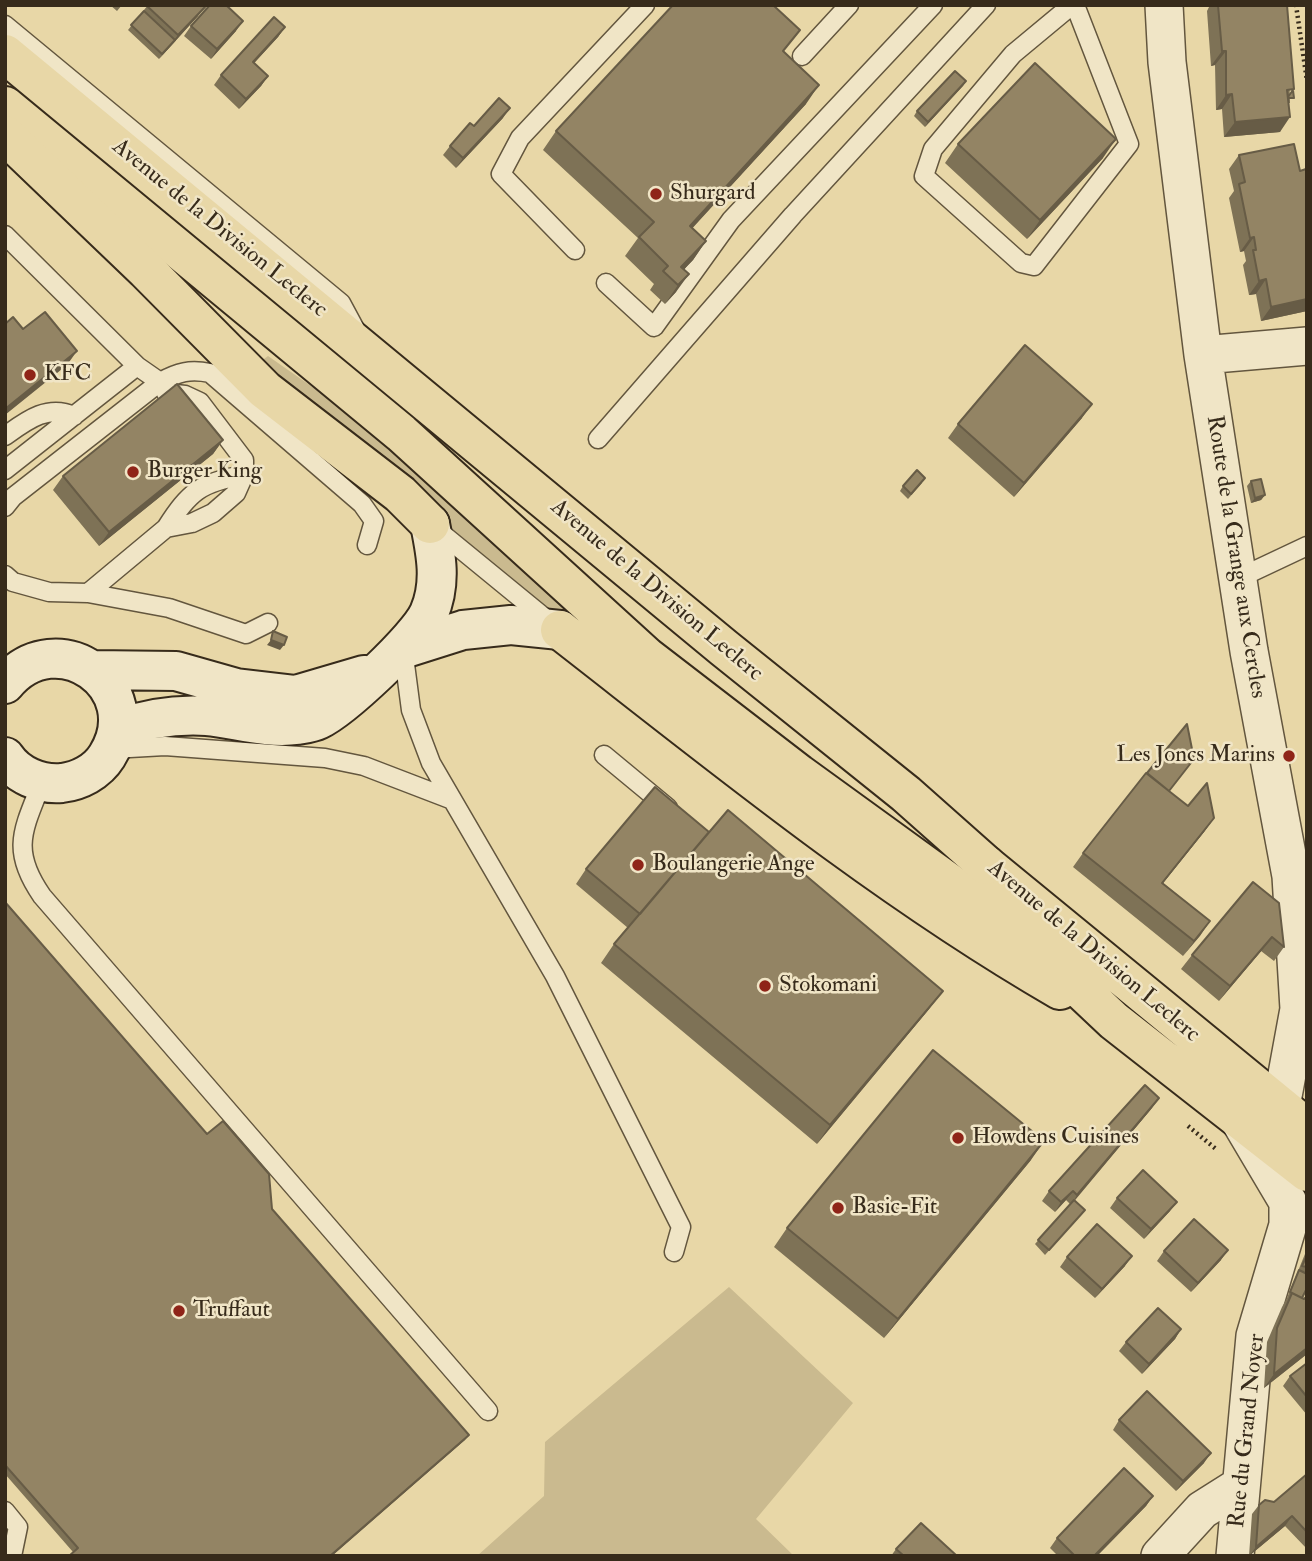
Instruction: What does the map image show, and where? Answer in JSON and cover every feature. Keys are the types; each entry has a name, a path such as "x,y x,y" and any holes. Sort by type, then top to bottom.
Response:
{"main road":[{"name":"Avenue de la Division Leclerc","path":"5,54 367,350 724,648 906,794 986,864 1294,1117"},
{"name":"Avenue de la Division Leclerc","path":"5,106 401,433 647,657 799,774 1027,940 1114,1021 1307,1172"},
{"path":"5,135 146,270 265,390 400,494 430,524"},
{"path":"560,631 817,830 1012,963 1114,1021"}],"street":[{"name":"Route de la Grange aux Cercles","path":"1164,5 1167,62 1203,355 1237,579 1291,876 1299,1009 1294,1117"},
{"path":"1203,355 1307,346"},
{"path":"115,738 149,718 174,715 209,716 280,726 318,720 389,660 429,614 436,588 437,561 430,524"},
{"path":"8,673 43,659 60,658 92,670 176,671 236,688 296,695 463,630 511,625 560,631"},
{"path":"6,761 30,778 43,782 70,782 83,777 104,760 115,738 113,696 92,670"},
{"name":"Rue du Grand Noyer","path":"1235,1556 1255,1336 1288,1225 1288,1202 1236,1114"},
{"path":"1160,1556 1202,1510 1240,1486"}],"lane":[{"path":"575,250 501,174 520,138 645,5"},
{"path":"802,56 849,5"},
{"path":"606,283 654,327 731,220 933,5"},
{"path":"598,439 793,215 986,5"},
{"path":"1074,5 1129,144 1034,266 1021,263 924,176 933,149 1013,54 1074,5"},
{"path":"5,25 341,303 367,350"},
{"path":"5,235 137,366 160,382"},
{"path":"5,470 137,366"},
{"path":"5,507 160,382 176,373 193,369 210,373 362,503 374,521 367,545"},
{"path":"36,480 68,468 159,394 172,393 201,402 244,460 244,475 236,492 212,513 192,523 166,528"},
{"path":"5,436 36,414 63,411 74,416"},
{"path":"88,593 166,528 180,505 195,491 208,482 244,475"},
{"path":"430,524 560,631"},
{"path":"1237,579 1307,545"},
{"path":"5,575 13,582 49,592 88,593 169,608 246,634 268,623"},
{"path":"389,660 431,763 555,976 681,1227 674,1252"},
{"path":"115,738 164,746 325,758 364,765 450,799"},
{"path":"604,755 679,817"},
{"path":"43,782 28,818 21,853 26,874 42,896 488,1411"},
{"path":"5,1511 18,1527 12,1556"}],"path":[{"path":"1296,5 1307,81"}],"shaded area":[{"path":"268,356 390,441 676,713 438,519 260,362"},
{"path":"729,1287 853,1403 756,1519 794,1556 477,1556 544,1496 545,1442"}],"building":[{"path":"148,5 204,5 205,7 178,35"},
{"path":"210,5 226,5 243,21 217,49 191,26"},
{"name":"Shurgard","path":"673,5 773,5 800,30 783,51 819,85 690,226 706,241 681,267 689,274 678,285 663,271 668,266 639,237 654,222 556,131"},
{"path":"1218,5 1287,5 1294,89 1287,90 1290,117 1235,122 1232,94 1226,95 1226,51 1222,51"},
{"path":"144,11 175,40 162,54 131,25"},
{"path":"274,17 285,27 253,62 268,76 246,99 221,75"},
{"path":"1035,63 1116,139 1040,220 958,144"},
{"path":"955,71 966,81 928,122 917,111"},
{"path":"499,98 510,108 463,158 450,146 470,123 474,126"},
{"path":"1294,144 1300,171 1306,169 1307,174 1307,299 1271,307 1266,279 1259,281 1253,250 1256,250 1254,237 1250,238 1239,184 1245,182 1239,155"},
{"name":"KFC","path":"45,312 77,351 5,409 5,324 13,317 23,329"},
{"path":"1025,345 1092,404 1024,483 958,424"},
{"name":"Burger King","path":"177,384 223,440 109,532 63,476"},
{"path":"917,470 925,478 911,494 903,486"},
{"path":"1261,479 1265,495 1255,498 1251,481"},
{"path":"273,631 287,637 284,645 271,640"},
{"path":"1187,724 1194,759 1169,791 1147,773"},
{"path":"1146,773 1188,806 1207,783 1214,818 1162,883 1210,921 1194,941 1083,853"},
{"name":"Boulangerie Ange","path":"655,787 709,832 640,914 586,869"},
{"name":"Stokomani","path":"728,810 943,991 830,1125 614,944"},
{"path":"1253,882 1279,903 1284,947 1272,937 1230,986 1192,955"},
{"name":"Truffaut","path":"5,902 207,1134 223,1121 269,1174 272,1209 469,1435 330,1556 69,1556 78,1548 5,1465"},
{"path":"933,1050 1044,1141 898,1319 787,1228"},
{"path":"1145,1085 1159,1098 1077,1195 1073,1191 1061,1202 1049,1191"},
{"path":"1143,1170 1177,1202 1151,1229 1117,1198"},
{"path":"1074,1200 1085,1210 1049,1250 1038,1240"},
{"path":"1194,1219 1228,1250 1198,1283 1164,1251"},
{"path":"1097,1224 1132,1256 1102,1289 1067,1257"},
{"path":"1299,1270 1307,1274 1307,1288 1302,1298 1290,1292"},
{"path":"1292,1293 1304,1299 1307,1296 1307,1348 1274,1374 1277,1328"},
{"path":"1158,1308 1181,1329 1149,1364 1126,1342"},
{"path":"1307,1363 1307,1397 1290,1376"},
{"path":"1147,1391 1211,1453 1183,1481 1119,1420"},
{"path":"1124,1468 1153,1496 1094,1556 1075,1556 1057,1538"},
{"path":"1307,1474 1307,1532 1292,1516 1256,1547 1259,1505 1265,1500 1274,1502"},
{"path":"921,1523 957,1556 904,1556 896,1549"}],"place":[{"name":"Shurgard","path":"656,194"},
{"name":"KFC","path":"30,375"},
{"name":"Burger King","path":"133,472"},
{"name":"Les Joncs Marins","path":"1289,756"},
{"name":"Boulangerie Ange","path":"638,865"},
{"name":"Stokomani","path":"765,986"},
{"name":"Howdens Cuisines","path":"958,1138"},
{"name":"Basic-Fit","path":"838,1208"},
{"name":"Truffaut","path":"179,1311"}]}
